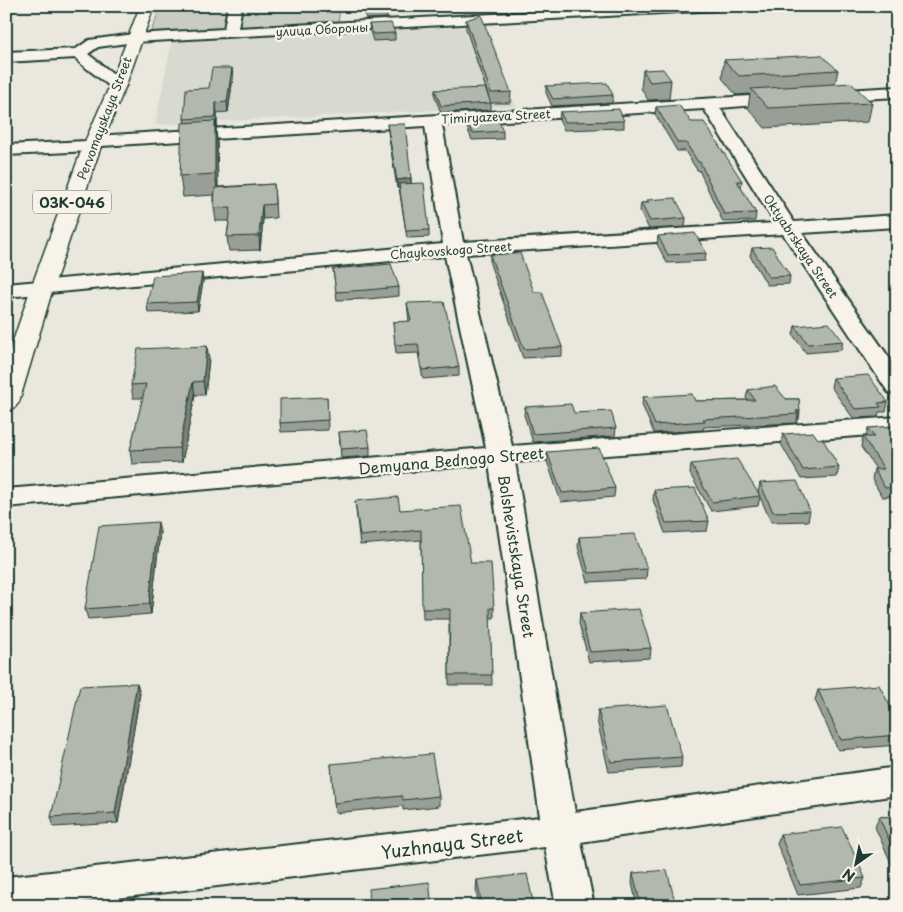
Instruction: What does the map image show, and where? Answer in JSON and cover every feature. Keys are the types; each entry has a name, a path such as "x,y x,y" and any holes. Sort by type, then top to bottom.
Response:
{"main road":[{"name":"Pervomayskaya Street","path":"6,402 42,288 93,144 118,85 147,6"}],"street":[{"path":"230,34 235,6"},
{"name":"улица Обороны","path":"6,57 80,53 94,43 134,38 230,34 353,20 716,6"},
{"path":"80,53 85,60 118,85"},
{"name":"Timiryazeva Street","path":"6,150 433,120 897,92"},
{"name":"Oktyabrskaya Street","path":"709,103 788,229 897,387"},
{"name":"Bolshevistskaya Street","path":"433,120 454,249 501,455 560,830 575,906"},
{"name":"Chaykovskogo Street","path":"6,290 454,249 897,221"},
{"name":"Demyana Bednogo Street","path":"6,498 501,455 897,425"},
{"name":"Yuzhnaya Street","path":"6,894 560,830 897,781"}],"shaded area":[{"path":"161,6 340,6 338,25 151,32"},
{"path":"365,6 579,6 366,16"},
{"path":"483,26 516,106 155,125 172,40"}],"building":[{"path":"363,6 385,6 387,12 366,13"},
{"path":"481,15 511,92 491,93 466,20"},
{"path":"391,23 395,33 373,34 369,24"},
{"path":"821,55 838,70 739,76 724,60"},
{"path":"212,68 232,68 227,102 216,103 216,117 184,119 186,89 209,88"},
{"path":"663,69 671,80 650,82 643,70"},
{"path":"607,83 613,95 553,99 546,86"},
{"path":"851,83 872,103 768,108 751,89"},
{"path":"485,88 491,103 441,106 435,90"},
{"path":"679,105 691,122 704,122 742,181 737,181 756,213 724,214 700,162 698,162 686,143 678,143 656,107"},
{"path":"619,109 624,121 565,122 560,112"},
{"path":"497,116 503,131 472,133 466,118"},
{"path":"215,121 215,174 180,176 182,123"},
{"path":"387,124 405,124 411,178 397,180"},
{"path":"424,183 429,230 406,231 399,184"},
{"path":"274,184 275,204 262,205 259,236 227,237 231,207 214,208 215,188"},
{"path":"675,198 686,218 650,221 641,203 649,203 647,200"},
{"path":"695,233 706,253 668,255 658,236"},
{"path":"772,247 790,276 769,277 752,248"},
{"path":"520,253 534,292 542,292 562,347 524,349 490,255"},
{"path":"391,264 399,287 336,292 333,269"},
{"path":"202,273 197,302 147,304 153,276"},
{"path":"444,302 459,367 422,370 418,344 395,345 393,322 411,321 407,303"},
{"path":"829,323 843,341 808,344 795,326"},
{"path":"207,346 203,381 193,382 179,448 130,450 146,384 131,385 138,349"},
{"path":"868,375 888,402 878,403 881,407 855,409 833,378"},
{"path":"775,386 786,399 799,399 800,411 796,411 798,414 703,419 705,421 655,425 643,397 692,394 695,401 755,400 748,390"},
{"path":"327,397 328,420 280,423 280,399"},
{"path":"571,404 574,413 611,411 616,428 533,434 525,407"},
{"path":"893,426 897,431 897,487 885,488 874,469 884,469 863,437 874,437 868,428"},
{"path":"367,430 370,447 341,449 339,432"},
{"path":"813,432 818,439 822,438 839,467 803,470 783,434"},
{"path":"599,448 615,488 562,493 547,452"},
{"path":"737,459 760,496 712,502 691,464"},
{"path":"797,481 810,511 773,512 760,483"},
{"path":"695,488 709,521 666,523 654,490"},
{"path":"398,497 400,510 461,506 471,563 491,563 494,608 490,608 492,675 449,675 450,609 422,609 421,530 360,536 355,501"},
{"path":"158,522 149,604 85,609 99,526"},
{"path":"635,534 647,569 589,573 579,537"},
{"path":"639,609 651,648 590,652 580,613"},
{"path":"137,683 115,813 51,817 80,686"},
{"path":"879,685 897,719 897,735 841,740 818,690"},
{"path":"667,705 682,757 611,762 598,710"},
{"path":"432,754 439,796 403,800 402,796 334,803 331,764"},
{"path":"897,816 897,858 879,817"},
{"path":"842,827 865,878 800,885 780,834"},
{"path":"667,870 676,906 641,906 633,873"},
{"path":"527,874 534,906 482,906 477,880"},
{"path":"429,882 432,906 370,906 369,889"}]}
